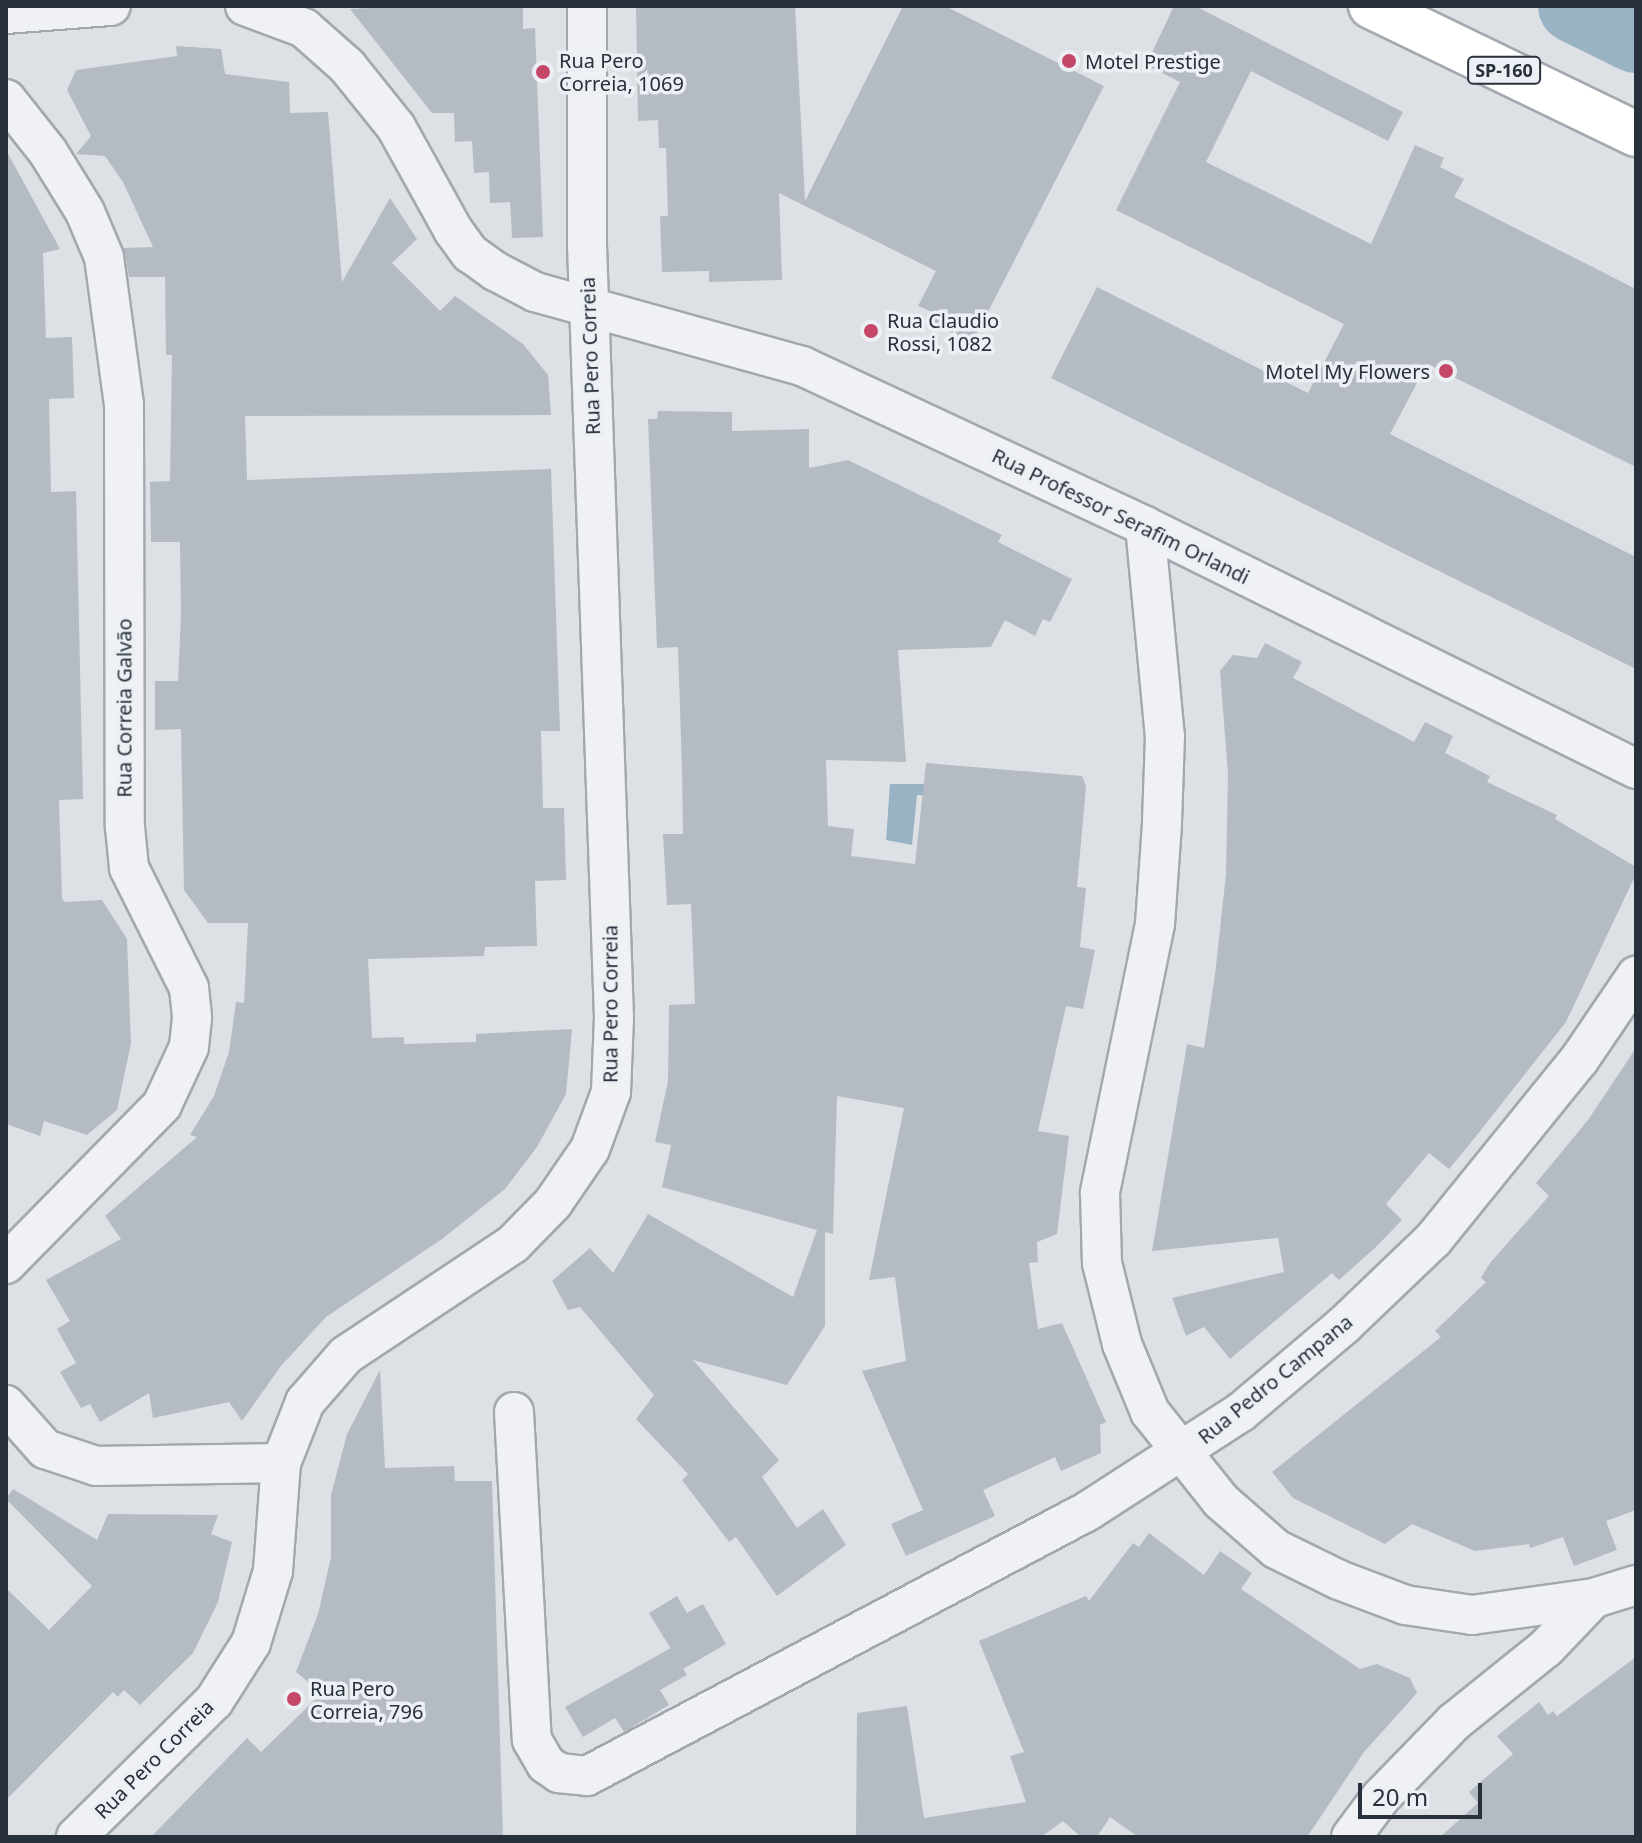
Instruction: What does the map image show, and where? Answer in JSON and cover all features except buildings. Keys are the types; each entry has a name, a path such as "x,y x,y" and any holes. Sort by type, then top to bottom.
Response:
{"main road":[{"name":"SP-160","path":"1371,6 1636,134"}],"street":[{"path":"6,14 111,6"},
{"name":"Rua Professor Serafim Orlandi","path":"245,6 304,28 347,66 396,127 470,253 535,292 802,366 1145,526 1636,769"},
{"name":"Rua Pero Correia","path":"76,1837 214,1701 251,1643 273,1571 281,1463 305,1402 346,1355 513,1244 553,1203 590,1149 611,1092 614,1018 589,305 587,6"},
{"name":"Rua Correia Galvão","path":"6,99 48,152 85,212 104,257 124,405 125,827 129,868 189,988 192,1018 189,1047 162,1105 6,1264"},
{"path":"1145,526 1165,736 1162,824 1155,924 1100,1193 1102,1263 1122,1344 1150,1412 1221,1501 1276,1549 1405,1605 1472,1615 1594,1598 1636,1585"},
{"name":"Rua Pedro Campana","path":"514,1412 532,1740 546,1764 573,1777 601,1772 1088,1511 1182,1453 1334,1333 1433,1240 1579,1060 1636,976"},
{"path":"6,1405 45,1449 96,1466 281,1463"},
{"path":"1351,1837 1381,1797 1454,1722 1546,1648 1594,1598"}],"water":[{"path":"890,784 931,784 931,796 917,795 912,845 886,840"}],"waterway":[{"path":"1575,6 1636,36"}],"place":[{"name":"Motel Prestige","path":"1069,61"},
{"name":"Rua Pero Correia, 1069","path":"543,72"},
{"name":"Rua Claudio Rossi, 1082","path":"871,331"},
{"name":"Motel My Flowers","path":"1446,371"},
{"name":"Rua Pero Correia, 796","path":"294,1699"}]}
